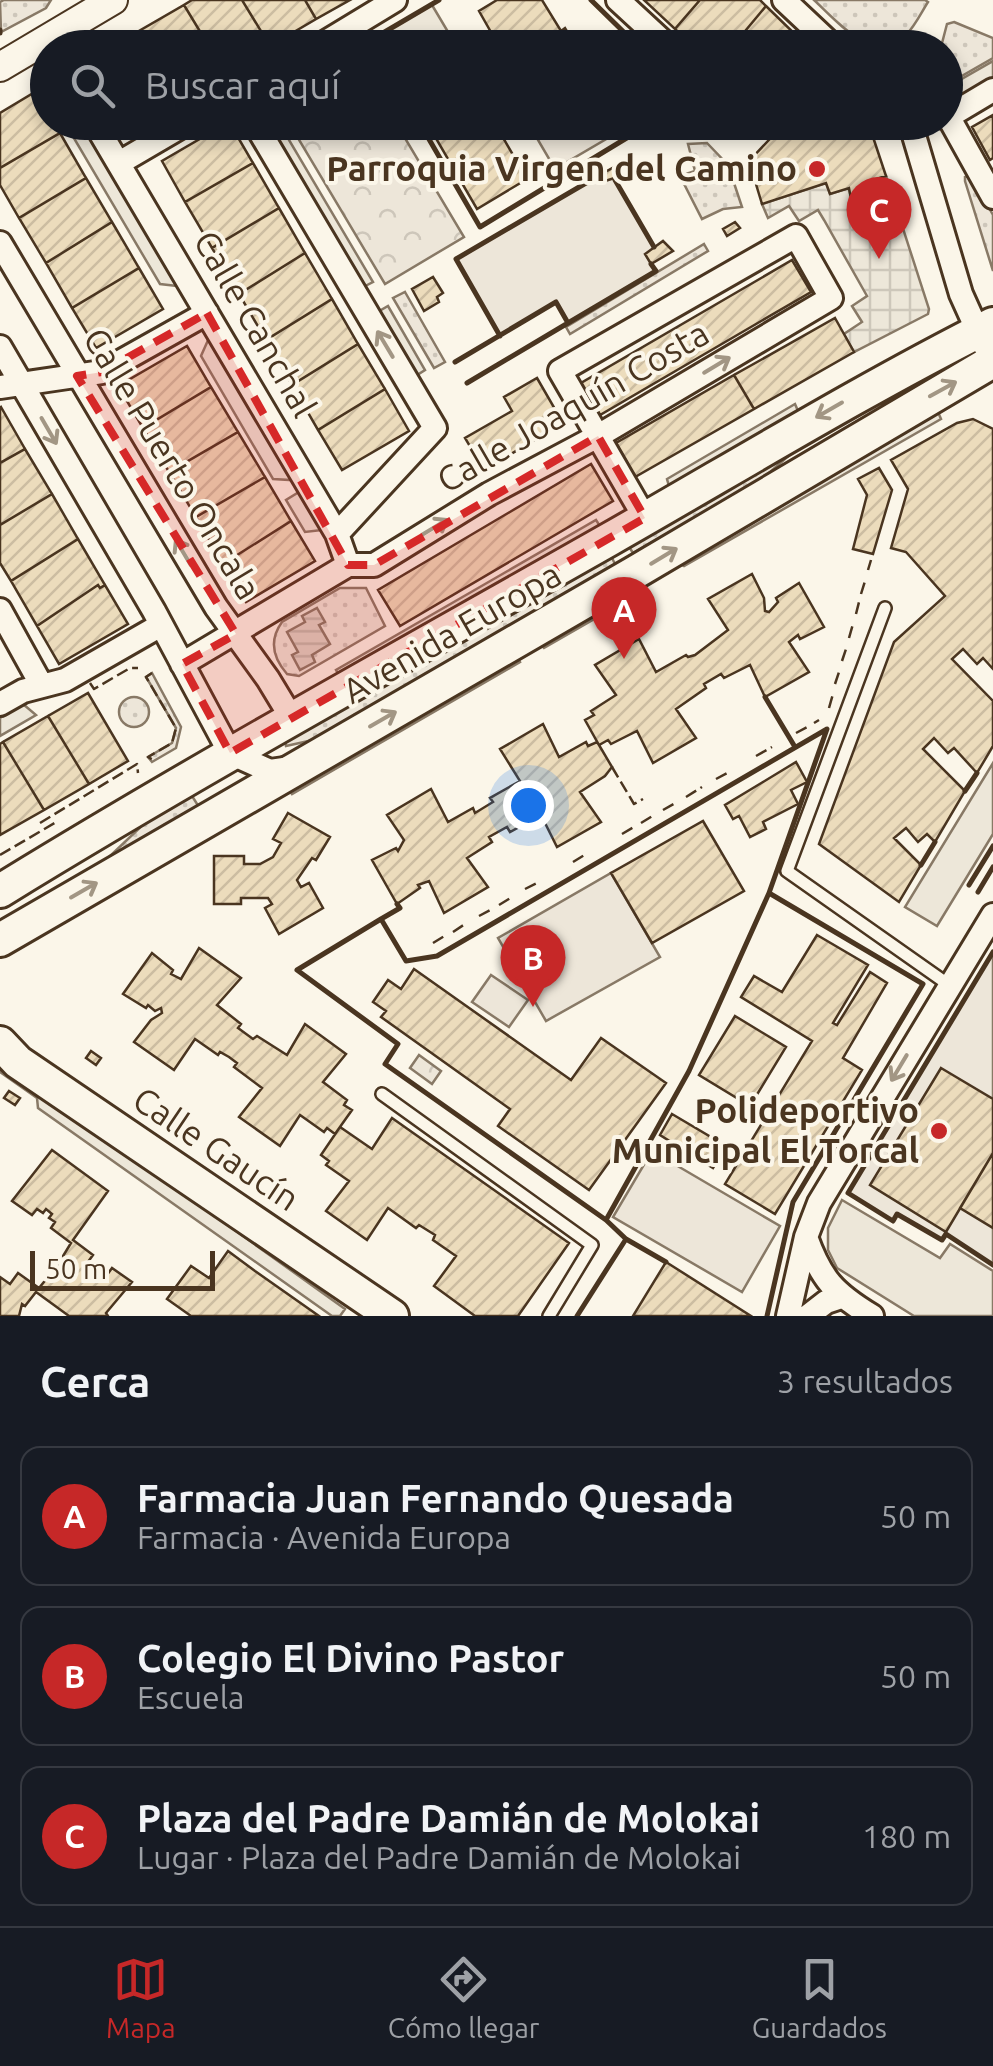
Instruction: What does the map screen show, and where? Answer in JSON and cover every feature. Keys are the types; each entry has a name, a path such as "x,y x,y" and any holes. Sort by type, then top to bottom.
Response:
{"main road":[{"name":"Avenida Europa","path":"0,891 230,752 849,398 985,328"},
{"name":"Avenida Europa","path":"0,940 993,361"},
{"name":"Calle Gaucín","path":"0,1043 34,1073 392,1316"}],"street":[{"path":"68,30 114,0"},
{"path":"346,30 395,0"},
{"path":"618,0 650,30"},
{"path":"784,0 813,30"},
{"path":"0,67 30,52"},
{"path":"963,105 993,90"},
{"name":"Calle Canchal","path":"105,140 337,534 348,565"},
{"path":"119,163 158,140"},
{"path":"265,140 435,428 337,534"},
{"path":"934,140 962,294 985,328 993,361"},
{"path":"946,140 993,197"},
{"name":"Calle Joaquín Costa","path":"182,664 348,565 374,565 489,494 598,436 830,298 796,236 560,371 598,436"},
{"name":"Calle Puerto Oncala","path":"0,243 216,607 291,718"},
{"path":"10,385 102,372 207,313"},
{"path":"0,347 10,385 161,625 230,752 270,770 298,768"},
{"path":"598,436 645,518"},
{"path":"0,610 42,686"},
{"path":"0,704 23,690 64,680 161,625"},
{"path":"788,1316 806,1237 819,1203 993,916"},
{"path":"806,1237 817,1267 841,1297 872,1316"},
{"path":"808,1316 826,1302 841,1297"}],"lane":[{"path":"885,608 788,871 949,984"},
{"path":"382,1094 592,1245 549,1316"}],"highlighted area":[{"path":"207,313 348,565 374,565 598,436 645,518 230,753 182,664 236,634 77,376 102,372"}],"green space":[{"path":"51,0 46,8 1,32 0,2"},
{"path":"814,0 928,2 910,30 845,29"},
{"path":"954,22 993,38 993,58 963,75 963,30 945,30 947,24"},
{"path":"299,140 406,140 464,237 385,284"},
{"path":"538,140 604,140 555,169"},
{"path":"707,143 728,165 742,207 723,209 702,219 680,176 695,171 688,144"},
{"path":"598,176 602,182 613,176 655,249 646,255 656,271 568,323 556,302 500,336 456,259"},
{"path":"971,176 993,215 993,271 965,181 965,177"},
{"path":"704,244 708,251 570,334 566,327"},
{"path":"405,292 445,362 434,368 393,298"},
{"path":"803,443 760,481 633,553 626,542"},
{"path":"610,554 615,564 313,740 286,746 285,741"},
{"path":"340,588 366,588 385,626 299,676 287,674 274,649 275,635 282,622"},
{"path":"152,673 181,727 176,748 152,762 148,757 172,743 176,728 146,677"},
{"path":"134,697 145,701 149,712 145,723 134,727 123,723 119,712 123,701"},
{"path":"192,796 199,807 107,859 151,817"},
{"path":"611,873 660,957 546,1021 498,938"},
{"name":"Polideportivo Municipal El Torcal","path":"993,952 993,1265 946,1235 942,1240 897,1214 893,1221 848,1193"},
{"path":"491,975 528,1000 509,1027 472,1002"},
{"path":"419,1055 441,1071 432,1084 410,1068"},
{"path":"652,1151 780,1226 742,1292 613,1217"}],"shaded area":[{"path":"432,5 447,30 388,30"},
{"path":"993,61 993,78 963,96 963,78"},
{"path":"75,140 92,140 177,286 160,284"},
{"path":"274,140 289,140 373,282 361,288"},
{"path":"886,176 929,309 928,314 854,352 844,334 862,322 852,306 867,296 818,210 799,221 789,206 768,218 762,204 826,183 830,194 849,188 851,198 869,193 866,182"},
{"path":"388,306 425,370 414,377 376,313"},
{"path":"209,338 291,480 273,479 201,356"},
{"path":"795,404 798,411 669,486 667,479"},
{"path":"938,412 941,419 684,566 677,562"},
{"path":"299,492 322,530 305,532 286,500"},
{"path":"596,520 600,526 340,677 336,670"},
{"path":"635,586 636,595 544,648 539,642"},
{"path":"317,608 325,622 319,625 330,644 312,655 315,662 300,670 292,655 298,652 287,632 305,622 302,616"},
{"path":"516,655 520,662 292,794 288,788"},
{"path":"23,704 36,715 0,736 0,718"},
{"path":"993,763 993,834 937,926 905,907"},
{"path":"0,1062 345,1309 340,1316 332,1316 38,1108 37,1098 0,1072"},
{"path":"842,1200 940,1258 950,1244 993,1271 993,1316 914,1316 837,1268 828,1250 828,1228"}],"building":[{"path":"192,0 242,0 260,30 199,30 184,5"},
{"path":"242,0 305,0 316,19 297,30 260,30"},
{"path":"305,0 350,0 316,19"},
{"path":"497,0 542,0 560,30 490,30 479,11"},
{"path":"644,0 700,0 675,29"},
{"path":"700,0 760,0 766,6 746,30 675,29"},
{"path":"184,5 199,30 141,30"},
{"path":"766,6 791,30 746,30"},
{"path":"30,95 30,140 48,140 0,168 0,113"},
{"path":"993,115 993,158 990,160 972,127"},
{"path":"48,140 64,140 86,178 19,218 0,185 0,168"},
{"path":"198,140 240,140 253,163 185,202 162,161"},
{"path":"437,140 504,140 527,179 477,209"},
{"name":"Parroquia Virgen del Camino","path":"769,140 874,140 886,176 866,182 870,193 851,199 849,188 830,194 826,183 762,204 749,161"},
{"path":"253,163 279,208 212,248 185,202"},
{"path":"618,165 624,175 602,182 598,176"},
{"path":"86,178 112,222 46,263 19,218"},
{"path":"279,208 305,253 239,294 212,248"},
{"path":"112,222 139,268 72,308 46,263"},
{"path":"735,222 740,228 727,236 723,229"},
{"path":"663,241 673,251 651,264 645,254"},
{"path":"305,253 332,299 266,340 239,294"},
{"path":"792,260 811,292 600,415 581,383"},
{"path":"139,268 163,309 96,348 72,308"},
{"path":"433,277 443,293 437,297 439,302 424,311 412,289"},
{"path":"332,299 358,344 292,385 266,340"},
{"path":"835,318 854,352 754,409 734,375"},
{"path":"358,344 385,389 318,430 292,385"},
{"path":"187,346 211,387 143,428 118,386"},
{"path":"734,375 754,409 635,477 616,443"},
{"path":"537,378 563,423 484,470 465,438 512,411 504,397"},
{"path":"211,387 238,432 169,472 143,428"},
{"path":"385,389 409,431 342,470 318,430"},
{"path":"0,408 25,449 0,463"},
{"path":"973,419 993,429 993,669 983,658 977,664 963,649 952,659 993,701 993,746 977,773 954,748 948,753 934,738 923,749 965,791 935,842 927,834 918,842 906,828 894,838 921,865 899,902 819,844 894,642 945,596 906,552 891,548 908,489 891,460 957,423"},
{"path":"238,432 265,477 196,517 169,472"},
{"path":"25,449 52,494 0,525 0,463"},
{"path":"591,464 613,501 400,626 378,590"},
{"path":"879,468 892,490 873,554 853,549 867,495 858,479"},
{"path":"265,477 291,521 223,564 196,517"},
{"path":"52,494 78,539 11,581 0,563 0,525"},
{"path":"291,521 315,561 246,602 223,564"},
{"path":"78,539 105,585 98,585 37,626 11,581"},
{"path":"752,574 764,598 765,611 769,612 778,602 776,598 799,583 824,627 789,642 809,672 765,697 750,665 724,678 721,674 676,709 696,738 653,763 637,731 611,744 608,740 599,745 585,720 594,715 591,711 616,695 595,665 639,639 656,672 686,655 695,655 728,630 708,599"},
{"path":"98,585 105,585 128,624 59,664 37,626"},
{"path":"88,693 128,761 89,784 48,716"},
{"path":"48,716 89,784 44,810 3,742"},
{"path":"543,724 559,757 586,742 588,746 597,742 599,745 612,767 580,792 601,822 557,847 541,815 510,832 507,827 489,837 492,842 467,858 488,887 444,913 429,881 418,885 420,888 397,904 372,860 396,848 398,851 404,840 387,815 431,789 448,822 473,808 475,813 493,802 490,798 520,781 500,749"},
{"path":"3,742 44,810 0,835 0,744"},
{"path":"796,762 807,782 791,790 798,804 763,822 766,829 750,837 739,816 733,819 725,805"},
{"path":"288,813 330,837 297,880 301,887 309,883 323,908 279,934 265,908 272,904 268,898 214,904 214,856 244,856 244,864 260,864 273,857 281,843 273,839"},
{"path":"703,821 744,891 652,943 611,873"},
{"path":"817,935 868,965 833,1023 837,1025 870,972 887,983 843,1058 862,1070 775,1214 725,1184 812,1041 741,997 754,976 782,992"},
{"path":"199,948 241,978 217,1005 253,1039 257,1036 287,1055 305,1024 346,1054 323,1082 347,1100 344,1105 352,1110 335,1134 327,1128 324,1132 300,1115 280,1146 239,1117 262,1088 234,1067 237,1063 229,1057 220,1052 218,1055 195,1039 174,1070 134,1042 151,1020 162,1013 161,1008 146,1008 123,994 152,953 181,979"},
{"path":"414,969 571,1080 601,1038 666,1083 589,1190 498,1126 510,1109 381,1017 386,1011 373,1002 388,980 401,989"},
{"path":"735,1016 786,1047 750,1106 699,1075"},
{"path":"91,1051 101,1058 96,1065 86,1058"},
{"path":"941,1068 993,1099 993,1153 946,1232 870,1185"},
{"path":"9,1091 20,1098 15,1105 4,1098"},
{"path":"672,1114 726,1146 713,1168 660,1135"},
{"path":"392,1118 569,1243 518,1316 475,1316 434,1286 456,1256 433,1240 435,1235 419,1225 416,1228 388,1208 367,1240 326,1211 349,1181 326,1165 329,1161 321,1155 340,1127 372,1149"},
{"path":"52,1150 108,1191 73,1240 93,1255 85,1266 104,1279 112,1268 132,1282 106,1313 108,1316 69,1316 36,1292 25,1306 22,1304 19,1316 0,1316 0,1277 10,1284 18,1273 39,1288 71,1243 51,1228 55,1222 46,1209 43,1213 37,1209 32,1215 12,1201"},
{"path":"993,1153 993,1228 960,1208"},
{"path":"228,1251 319,1316 191,1316 167,1299 191,1266 209,1278"},
{"path":"666,1262 751,1316 633,1316"}],"fence":[{"path":"868,570 871,560"},
{"path":"861,594 865,581"},
{"path":"856,614 859,602"},
{"path":"849,638 853,624"},
{"path":"842,661 847,646"},
{"path":"90,683 94,689 130,668 138,668"},
{"path":"835,684 840,669"},
{"path":"152,673 146,677 176,728 172,743 148,757 155,761"},
{"path":"829,708 833,694"},
{"path":"814,723 819,720"},
{"path":"796,733 809,726"},
{"path":"756,756 772,747"},
{"path":"40,823 137,764 138,773"},
{"path":"612,767 634,804 643,799"},
{"path":"716,779 729,772"},
{"path":"686,797 702,787"},
{"path":"663,810 677,802"},
{"path":"641,823 654,815"},
{"path":"0,855 58,821"},
{"path":"622,834 634,827"},
{"path":"573,862 586,854"},
{"path":"525,889 539,882"},
{"path":"499,905 512,897"},
{"path":"479,916 492,909"},
{"path":"453,932 465,924"},
{"path":"433,943 446,935"}],"wall":[{"path":"388,30 439,0"},
{"path":"591,0 622,30"},
{"path":"429,140 480,227 623,140"},
{"path":"500,336 456,259 598,176"},
{"path":"615,180 654,247"},
{"path":"568,323 656,271 651,264"},
{"path":"455,362 556,302 568,323 467,383"},
{"path":"765,697 795,747"},
{"path":"606,1220 385,1064 398,1044 297,970 381,919 406,961 437,956 827,729 769,893"},
{"path":"965,791 977,773"},
{"path":"921,865 935,842"},
{"path":"969,885 993,846"},
{"path":"978,892 993,867"},
{"path":"626,1239 606,1220 689,1071 769,893 923,984 793,1202 767,1316"},
{"path":"381,919 400,908 397,904"},
{"path":"993,952 848,1193 893,1221 897,1214 942,1240 946,1234 993,1265"},
{"path":"577,1316 626,1239 666,1262"}],"place":[{"name":"Parroquia Virgen del Camino","path":"817,169"},
{"name":"Plaza del Padre Damián de Molokai","path":"879,259"},
{"name":"Farmacia Juan Fernando Quesada","path":"624,659"},
{"name":"Colegio El Divino Pastor","path":"533,1007"},
{"name":"Polideportivo Municipal El Torcal","path":"939,1131"}]}
